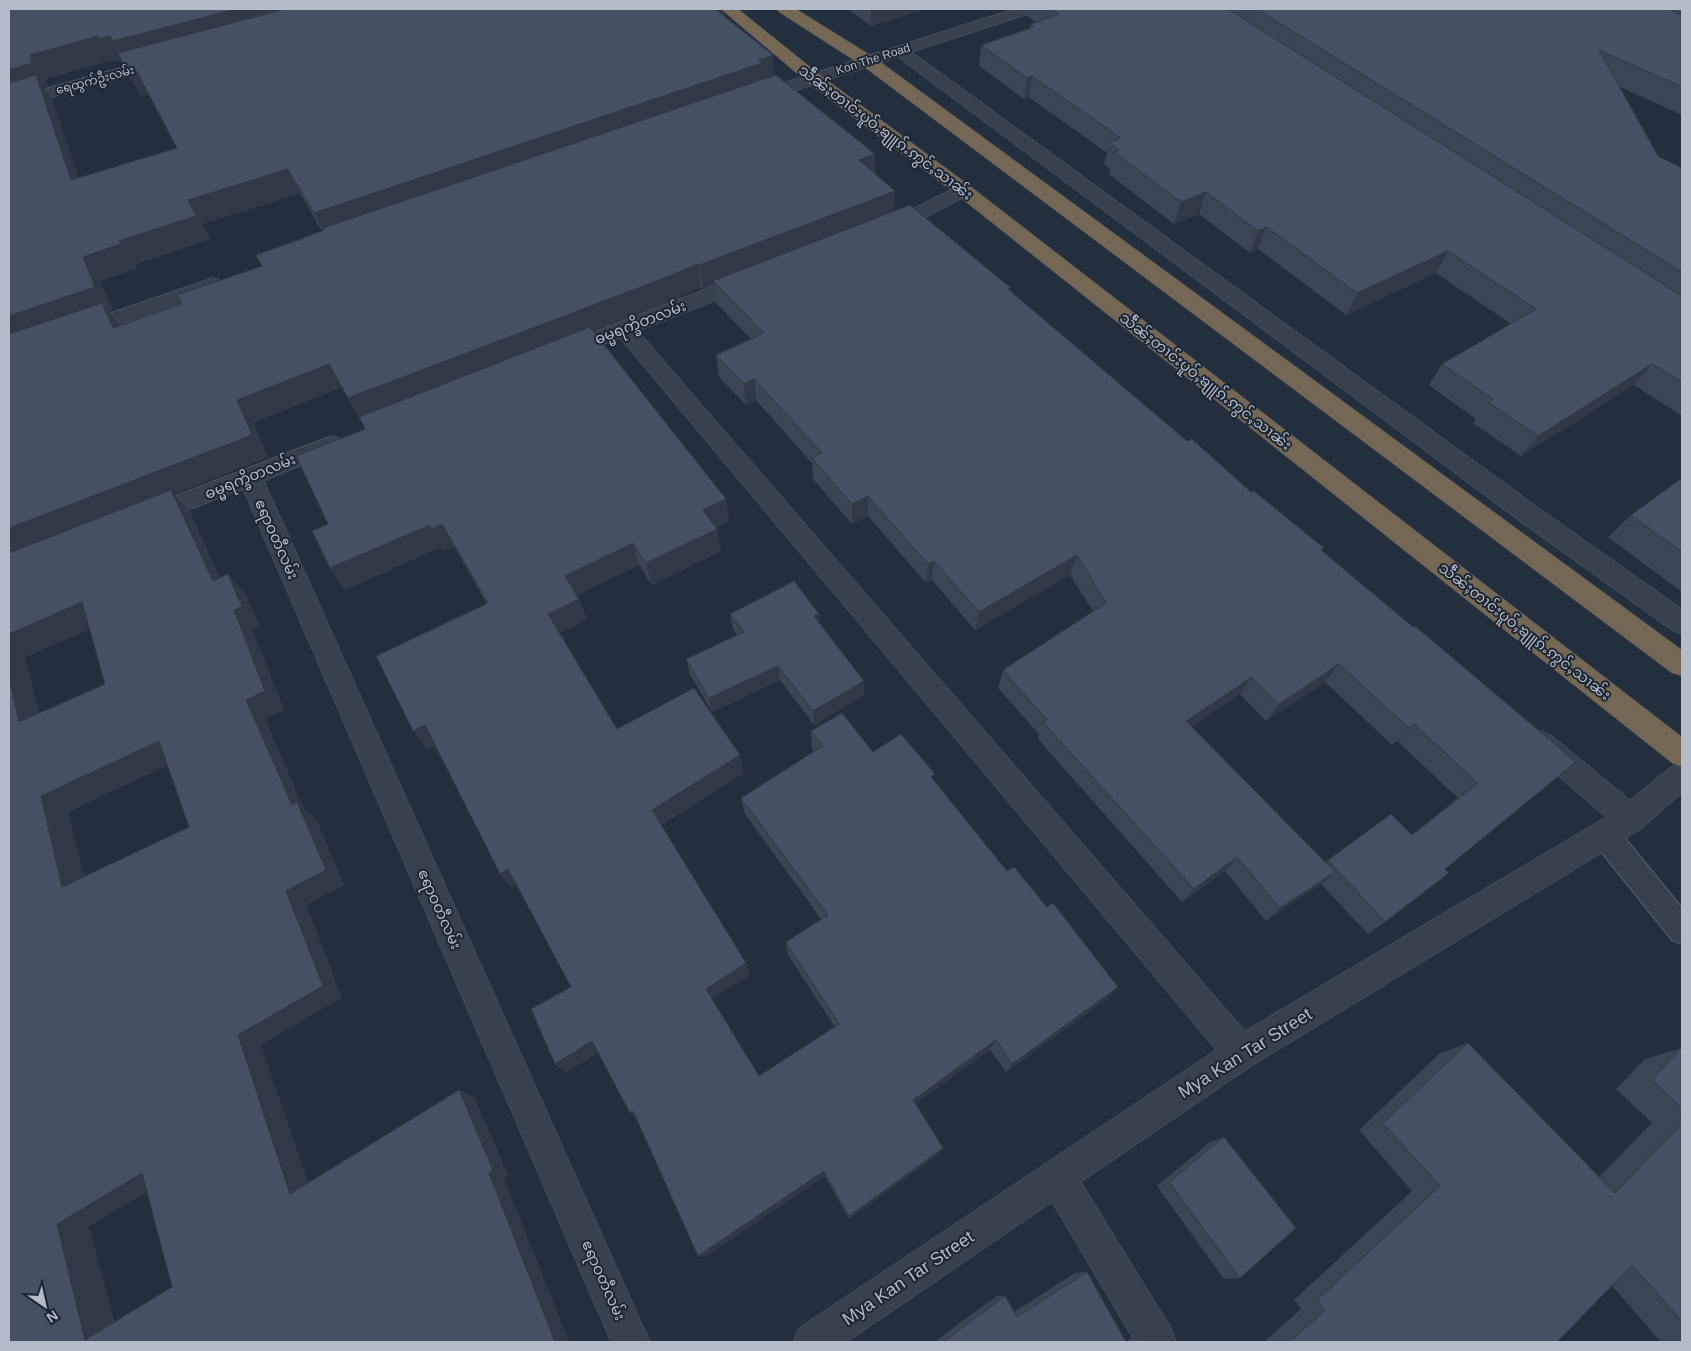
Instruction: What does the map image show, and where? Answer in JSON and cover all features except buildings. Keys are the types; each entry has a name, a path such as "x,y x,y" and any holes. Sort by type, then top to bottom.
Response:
{"highway":[{"name":"သဵႅၼ်ႈတၢင်းပူဝ်ႇၶျူၵ်ႉဢွင်ႇသၢၼ်း","path":"729,9 813,78 963,190 1682,754"},
{"path":"785,9 868,62 1682,665"}],"street":[{"name":"Kon The Road","path":"738,104 1029,9"},
{"path":"900,51 1520,507 1682,622"},
{"name":"ရေထွက်ဦးလမ်း","path":"9,104 179,57"},
{"path":"868,234 921,222 963,190"},
{"name":"ဓမ္မရက္ခိတလမ်း","path":"542,361 768,272"},
{"path":"9,356 233,278"},
{"path":"624,328 1240,1053"},
{"name":"ဓမ္မရက္ခိတလမ်း","path":"129,524 350,437"},
{"name":"ဧရာဝတီလမ်း","path":"250,477 631,1342"},
{"path":"1524,730 1618,827"},
{"name":"Mya Kan Tar Street","path":"813,1342 1240,1053 1618,827 1682,774"},
{"path":"1057,1176 1157,1342"}],"lane":[{"path":"1618,827 1682,930"}]}
